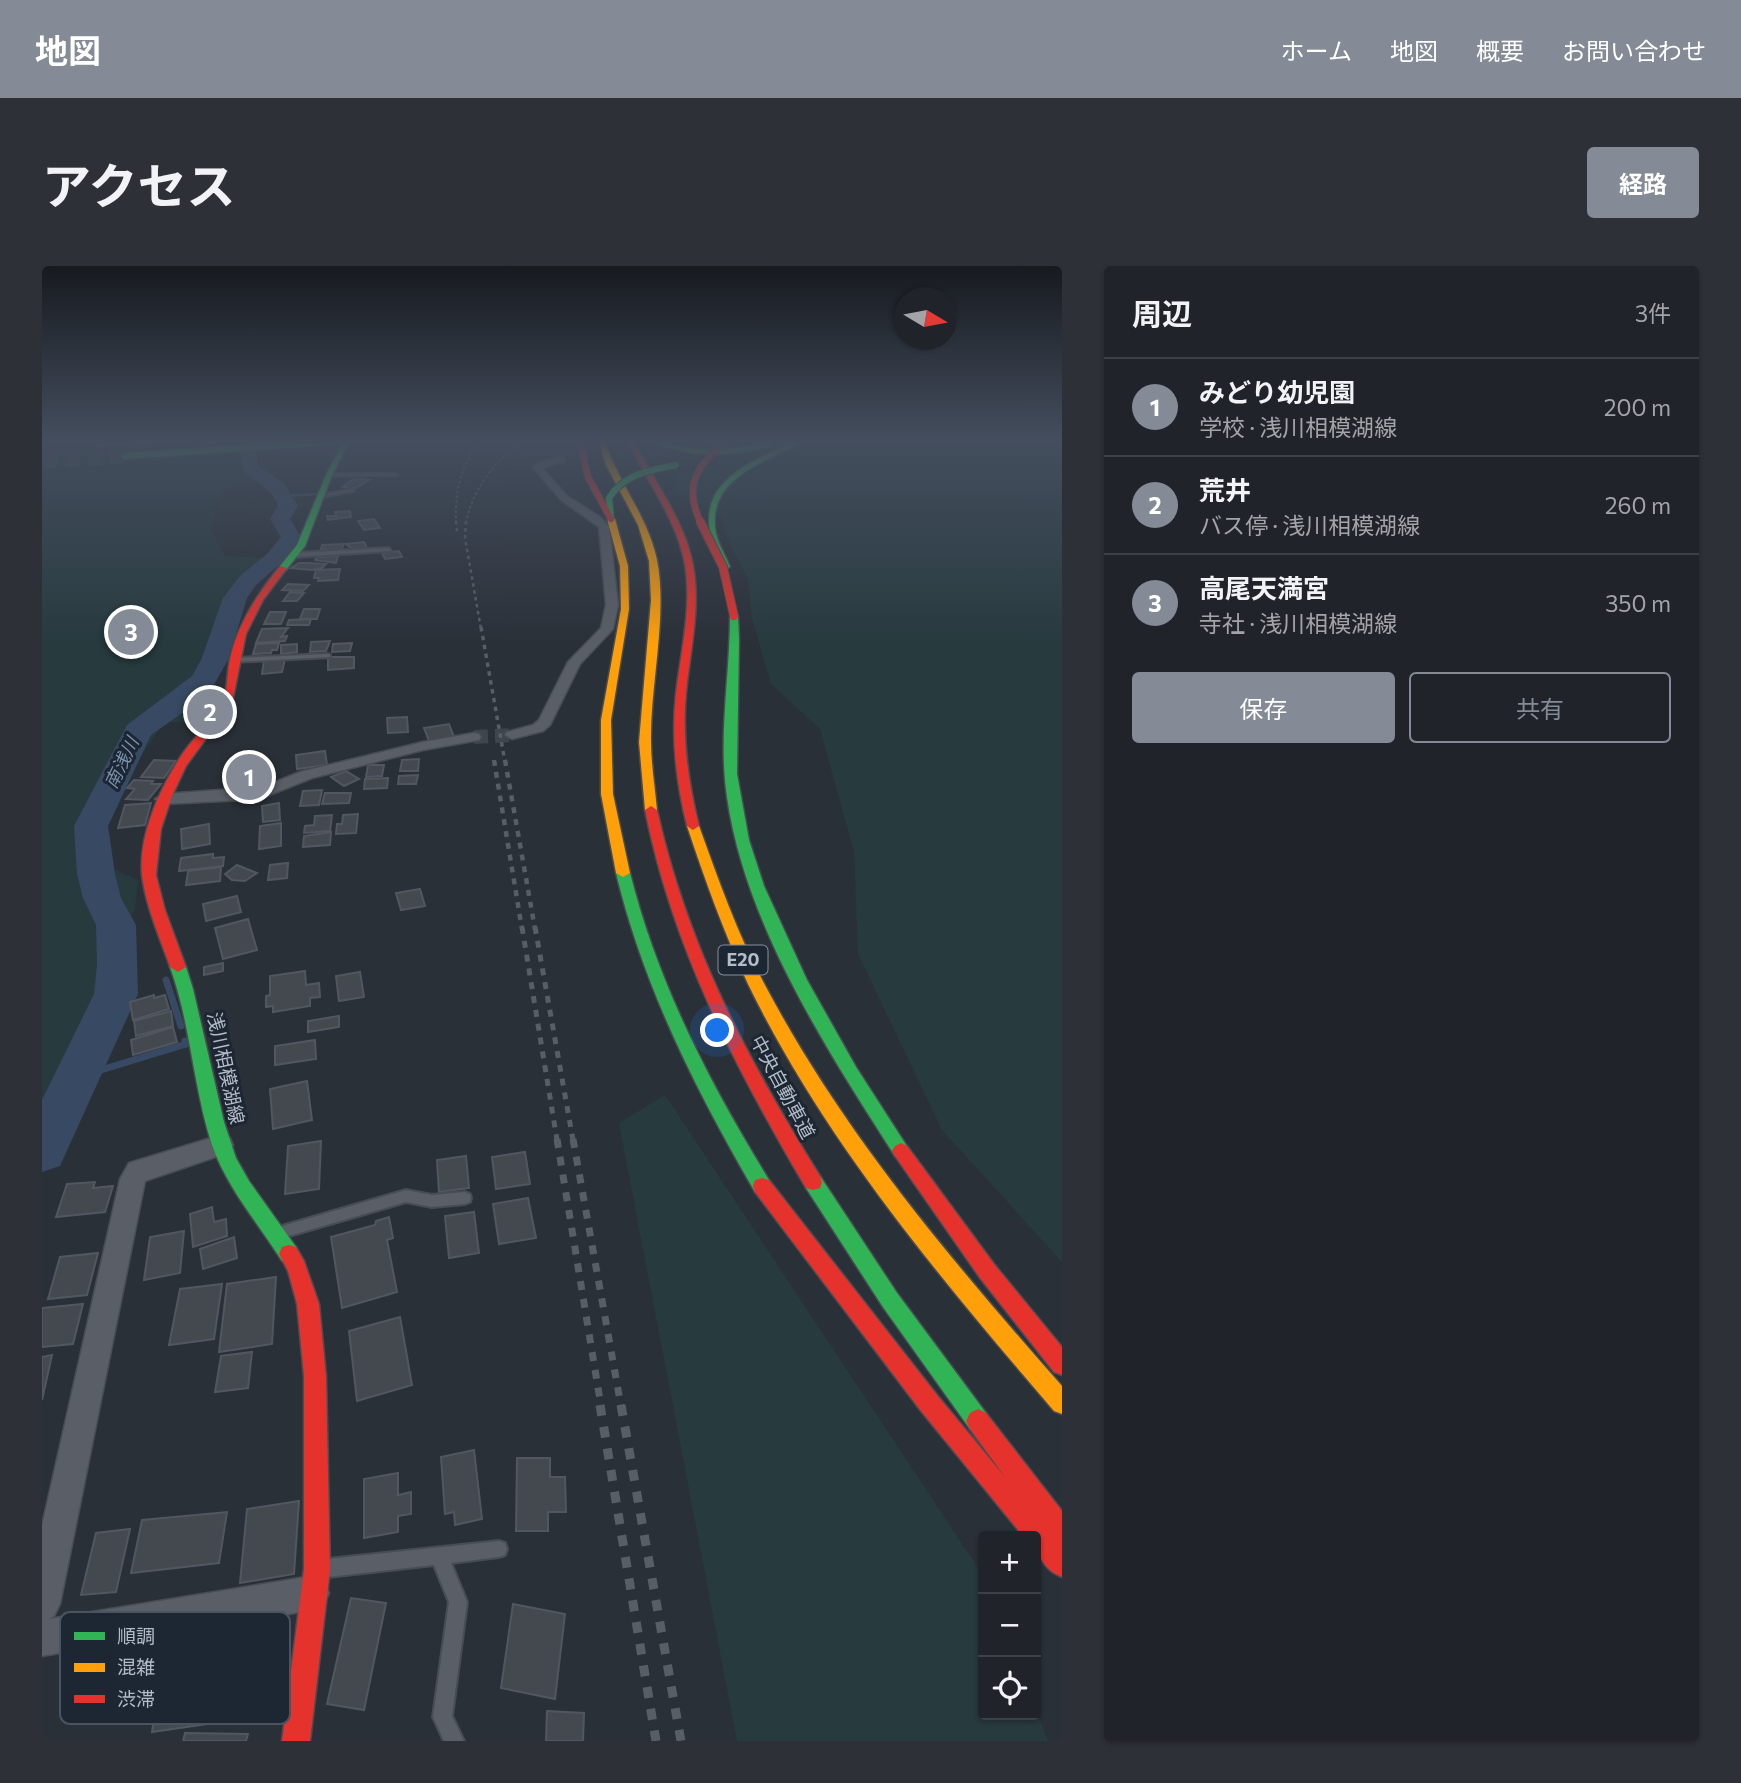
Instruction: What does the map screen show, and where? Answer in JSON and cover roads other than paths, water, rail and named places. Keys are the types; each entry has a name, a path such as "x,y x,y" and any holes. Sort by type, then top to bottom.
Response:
{"main road":[{"name":"浅川相模湖線","path":"296,1741 315,1581 315,1376 308,1304 297,1268 276,1233 235,1177 220,1145 188,992 167,939 149,873 154,832 163,799 187,755 228,701 234,660 244,623 254,604 305,538 316,508"},
{"path":"605,508 611,519"},
{"path":"609,508 622,558 625,601 605,734 610,816 628,896 649,962 695,1067 736,1145 768,1195 929,1403 1062,1564"},
{"name":"中央自動車道","path":"635,508 653,560 656,595 645,735 649,797 671,891 705,981 763,1097 831,1212 936,1366 1062,1531"},
{"name":"中央自動車道","path":"670,508 685,542 691,579 690,620 680,704 680,752 685,799 704,867 734,941 772,1017 831,1112 908,1217 1062,1403"},
{"path":"696,508 730,588"},
{"path":"713,508 710,519 727,570 734,616 736,655 731,742 737,820 752,871 776,930 817,1012 863,1094 934,1198 1062,1364"}],"street":[{"path":"512,735 538,728 545,722 574,662 607,629 612,605 604,527 579,508"},
{"path":"163,799 244,796 267,791 306,775 423,746 474,737"},
{"path":"42,1604 133,1179 138,1171 220,1145"},
{"path":"167,1612 315,1581"},
{"path":"42,1638 60,1634"}],"lane":[{"path":"294,555 389,550"},
{"path":"234,660 328,656"},
{"path":"276,1233 407,1196 432,1201 465,1198"},
{"path":"315,1581 439,1555 499,1549"},
{"path":"439,1555 458,1602 442,1717 454,1741"}],"waterway":[{"name":"南浅川","path":"42,1151 116,994 116,925 102,898 96,874 91,826 138,731 188,696 202,682 215,660 235,598 242,587 287,545 291,537 280,519 287,508"},
{"path":"166,980 181,1026"},
{"path":"78,1077 186,1044 185,1041"}],"tunnel":[{"path":"474,737 512,735"}],"railway":[{"path":"456,522 457,508"},
{"path":"466,523 470,508"},
{"path":"466,521 465,538 481,629"},
{"path":"456,522 457,532"},
{"path":"481,627 505,762"},
{"path":"494,760 522,929"},
{"path":"505,760 535,929"},
{"path":"522,927 557,1140"},
{"path":"535,927 573,1140"},
{"path":"557,1139 601,1406"},
{"path":"573,1139 621,1406"},
{"path":"600,1405 656,1741"},
{"path":"621,1405 681,1741"}],"place":[{"name":"高尾天満宮","path":"131,632"},
{"name":"荒井","path":"210,712"},
{"name":"みどり幼児園","path":"249,777"}]}
